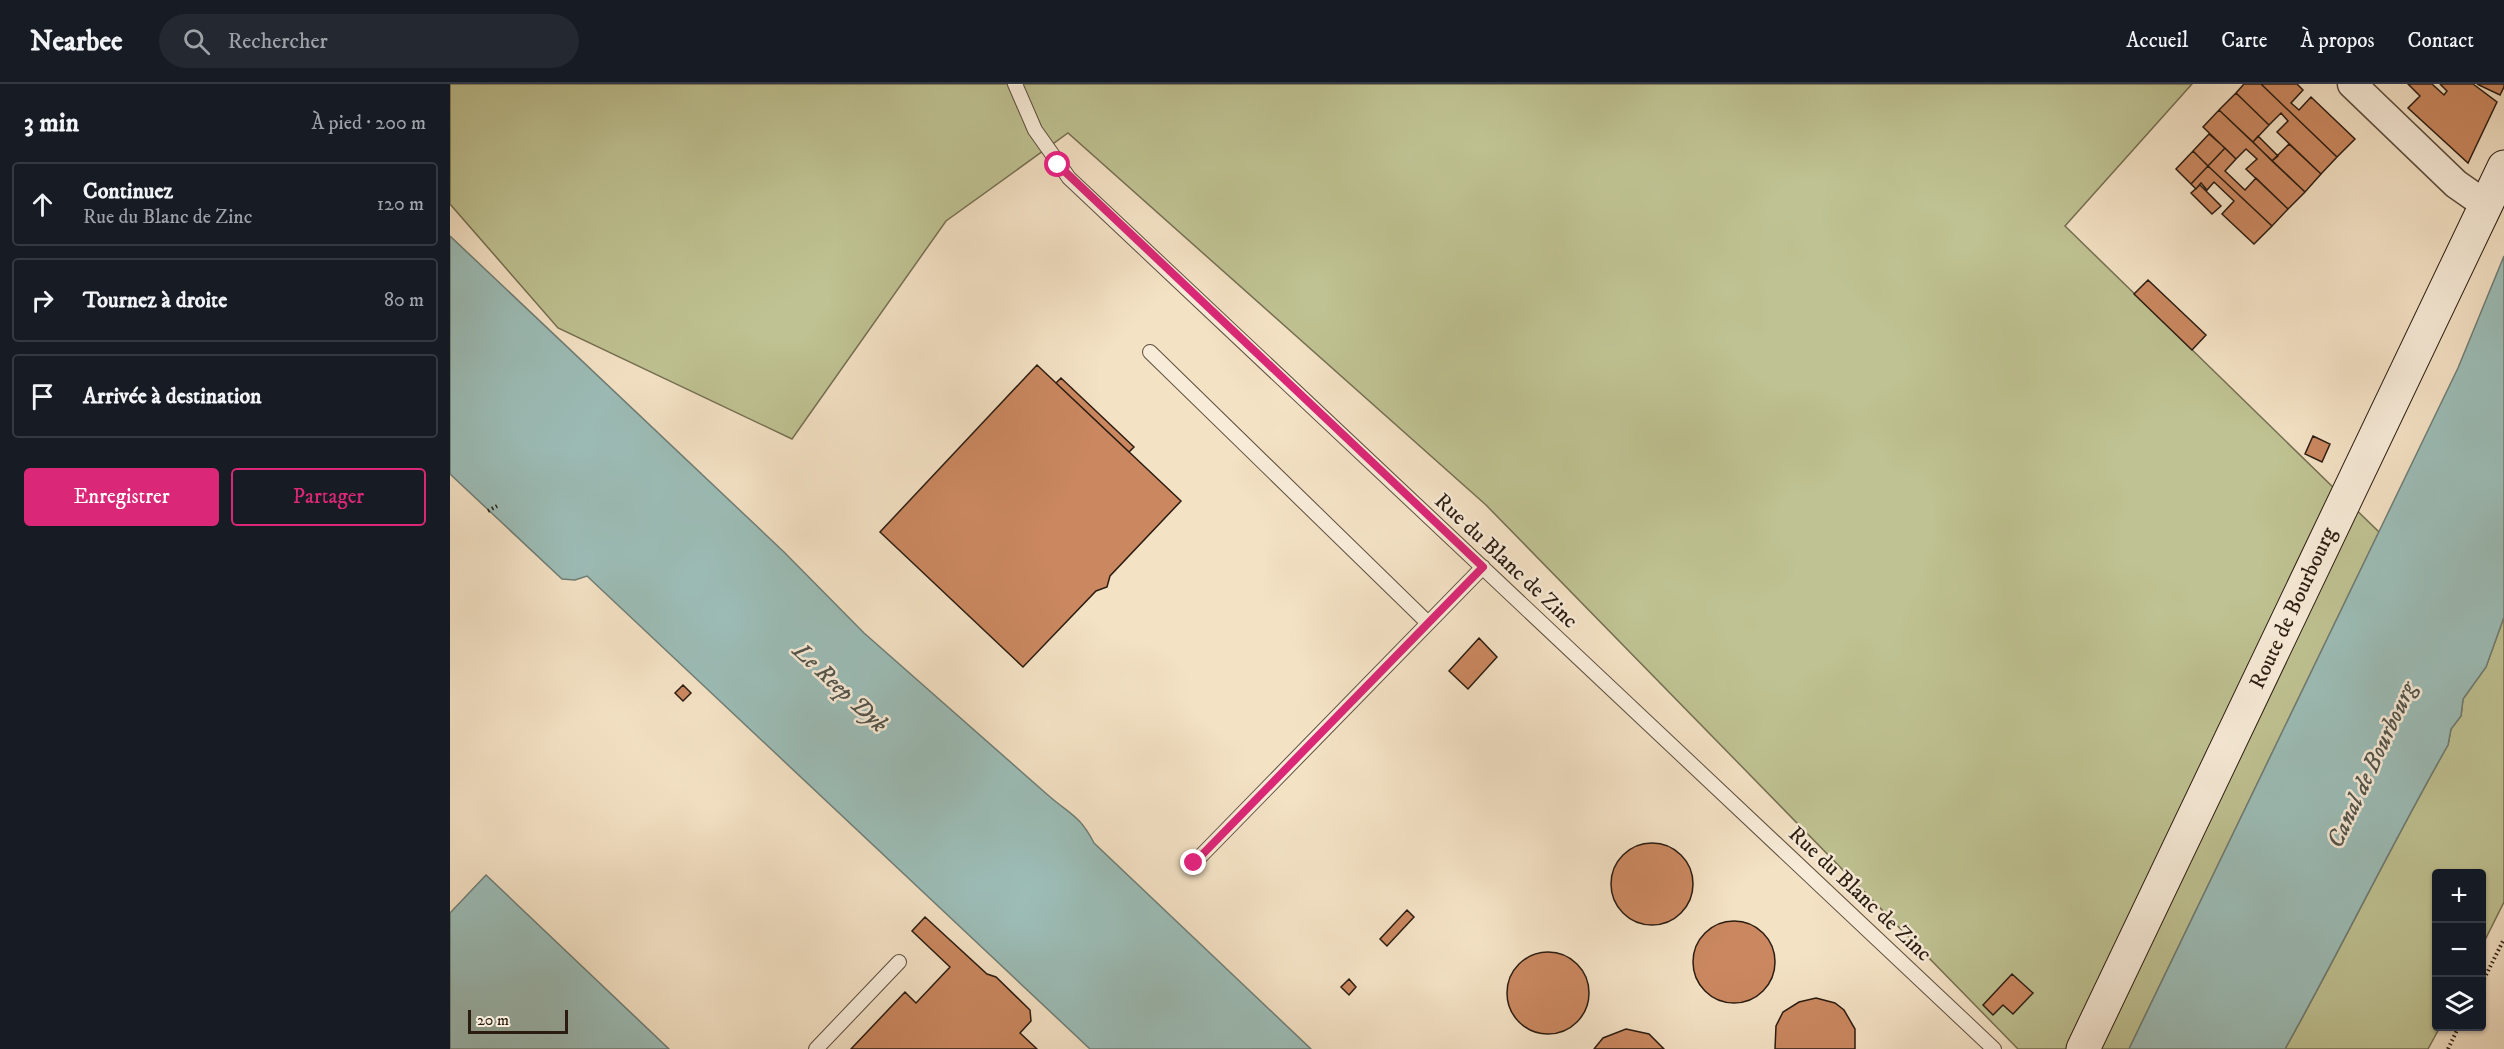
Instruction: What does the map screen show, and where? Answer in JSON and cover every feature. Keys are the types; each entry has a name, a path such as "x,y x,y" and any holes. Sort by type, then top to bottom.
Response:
{"main road":[{"name":"Route de Bourbourg","path":"2083,1049 2504,167"}],"street":[{"path":"2352,84 2456,184 2486,205"}],"lane":[{"name":"Rue du Blanc de Zinc","path":"1015,84 1035,130 1069,178 1994,1049"},
{"path":"1150,352 1428,623"},
{"path":"1194,863 1483,567"},
{"path":"816,1049 899,962"}],"path":[{"path":"488,511 497,506"},
{"path":"2484,977 2504,939"},
{"path":"2448,1049 2457,1031"}],"green space":[{"path":"450,84 2192,84 2065,226 2379,532 2129,1049 2018,1049 1486,505 1068,133 946,221 792,439 558,328 450,204"},
{"path":"2504,617 2504,902 2486,938 2486,869 2432,869 2432,1031 2438,1031 2428,1049 2285,1049 2448,745 2451,729 2461,716 2463,699 2486,667"}],"water":[{"name":"Le Reep Dyk","path":"450,236 784,552 864,633 1074,816 1094,843 1311,1049 1090,1049 587,576 575,580 562,579 450,474"},
{"name":"Canal de Bourbourg","path":"2504,256 2504,617 2486,667 2463,699 2461,716 2451,729 2448,745 2285,1049 2129,1049 2458,368"},
{"path":"486,875 669,1049 450,1049 450,913"}],"building":[{"path":"2244,84 2261,84 2337,157 2321,174 2277,132 2288,121 2281,113 2269,125 2236,93"},
{"path":"2261,84 2297,84 2303,90 2291,103 2299,110 2311,97 2355,139 2337,157"},
{"path":"2408,84 2432,84 2444,95 2447,91 2440,84 2473,84 2497,102 2468,163 2408,108 2420,96"},
{"path":"2477,84 2504,84 2504,87 2500,95"},
{"path":"2236,93 2269,125 2253,142 2219,110"},
{"path":"2219,110 2305,192 2288,209 2246,169 2257,159 2246,149 2236,159 2203,127"},
{"path":"2209,134 2225,148 2208,166 2193,151"},
{"path":"2258,136 2278,156 2272,161 2253,142"},
{"path":"2289,144 2321,174 2305,192 2272,161"},
{"path":"2225,148 2236,159 2225,171 2245,190 2256,178 2288,209 2272,226 2208,166"},
{"path":"2193,151 2208,166 2191,184 2176,169"},
{"path":"2208,166 2272,226 2254,244 2222,214 2234,201 2214,182 2207,190 2201,183 2196,189 2191,184"},
{"path":"2200,185 2221,206 2212,214 2191,193"},
{"path":"2148,280 2206,335 2192,350 2134,294"},
{"path":"1037,365 1181,501 1110,576 1107,587 1096,591 1023,667 880,532"},
{"path":"1061,378 1134,447 1129,452 1056,383"},
{"path":"2313,436 2330,444 2322,462 2305,454"},
{"path":"1479,638 1497,657 1468,689 1449,671"},
{"path":"683,685 691,693 683,701 675,693"},
{"path":"1652,843 1668,846 1681,855 1690,868 1693,884 1690,900 1681,913 1668,922 1652,925 1636,922 1623,913 1614,900 1611,884 1614,868 1623,855 1636,846"},
{"path":"1407,910 1414,917 1387,946 1380,939"},
{"path":"925,917 987,974 996,977 1030,1010 1031,1021 1020,1033 1037,1049 851,1049 905,992 916,1003 950,967 912,931"},
{"path":"1734,921 1750,924 1763,933 1772,946 1775,962 1772,978 1763,991 1750,1000 1734,1003 1718,1000 1705,991 1696,978 1693,962 1696,946 1705,933 1718,924"},
{"path":"1548,952 1564,955 1577,964 1586,977 1589,993 1586,1009 1577,1022 1564,1031 1548,1034 1532,1031 1519,1022 1510,1009 1507,993 1510,977 1519,964 1532,955"},
{"path":"2012,974 2033,993 2013,1014 2003,1005 1993,1015 1983,1005"},
{"path":"1349,979 1356,987 1349,995 1341,987"},
{"path":"1816,998 1835,1003 1844,1010 1855,1029 1855,1049 1775,1049 1776,1026 1783,1012 1799,1002"},
{"path":"1626,1029 1649,1034 1664,1049 1594,1049 1603,1038"}],"route":[{"path":"1058,165 1069,178 1483,567 1194,863"}]}
